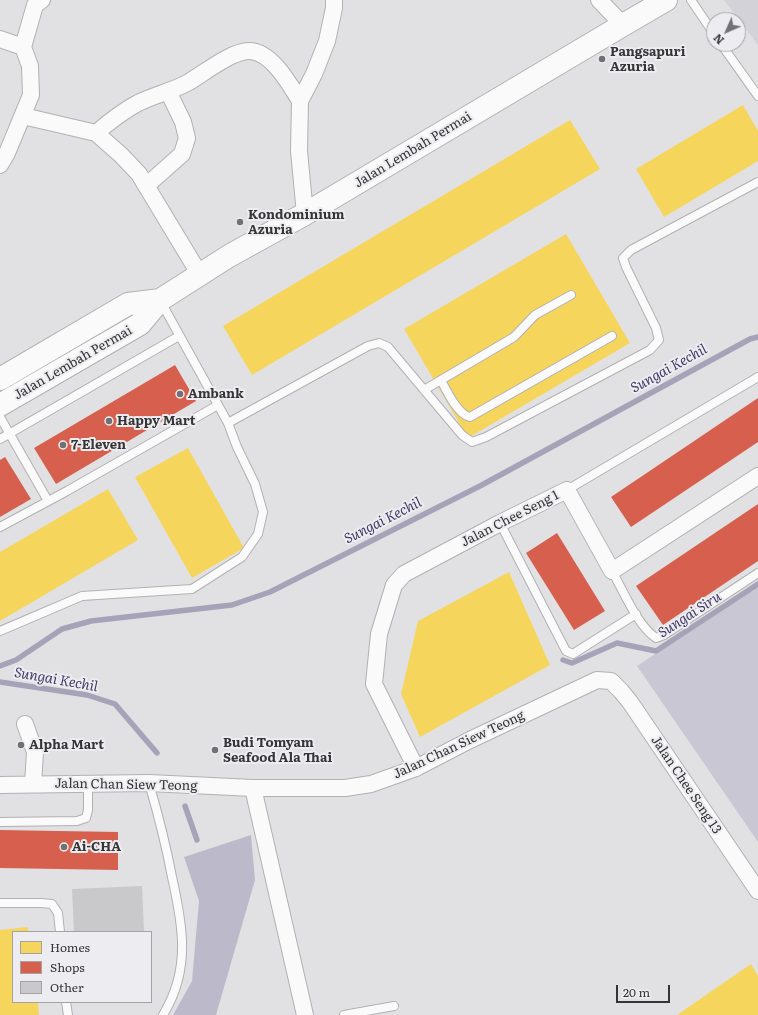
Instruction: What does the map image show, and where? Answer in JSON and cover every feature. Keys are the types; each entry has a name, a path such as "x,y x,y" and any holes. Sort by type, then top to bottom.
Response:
{"main road":[{"name":"Jalan Lembah Permai","path":"0,405 140,324 160,300 229,256 305,214 666,0"},
{"name":"Jalan Lembah Permai","path":"0,379 128,304 160,300"}],"street":[{"path":"305,214 299,151 300,101 314,74 327,40 334,8 334,0"},
{"path":"599,0 623,25"},
{"path":"0,164 7,153 31,94 30,66 23,47 37,2"},
{"path":"0,39 23,47"},
{"path":"96,133 109,122 139,103 168,92 188,82 235,54 251,51 266,57 282,72 300,101"},
{"path":"146,186 182,154 187,138 183,122 168,92"},
{"path":"23,116 96,133 121,155 139,174 200,275"},
{"path":"612,571 758,476"},
{"name":"Jalan Chee Seng 1","path":"416,768 374,684 379,634 394,585 404,574 500,523 567,490 612,571"},
{"name":"Jalan Chan Siew Teong","path":"0,784 149,782 253,788 345,788 371,784 416,768 470,740 597,680 611,681"},
{"name":"Jalan Chee Seng 13","path":"611,681 622,690 758,891"},
{"path":"25,724 36,752 33,784"},
{"path":"253,788 305,1015"}],"lane":[{"path":"691,0 706,22"},
{"path":"727,52 758,96"},
{"path":"228,423 368,346 379,343 388,347 462,435 472,442 486,437 650,350 659,340 656,328 623,258 631,250 758,182"},
{"path":"424,390 514,338 535,315 571,295"},
{"path":"0,631 82,596 192,589 242,557 258,534 263,512 255,484 237,447 228,423 160,300"},
{"path":"0,439 179,336"},
{"path":"441,380 458,408 464,414 470,416 612,336"},
{"path":"567,490 758,378"},
{"path":"0,527 218,406"},
{"path":"0,417 48,500"},
{"path":"500,523 566,651 573,654 636,614"},
{"path":"612,571 636,614 648,632 656,638 664,635 758,573"},
{"path":"149,782 164,836 178,902 182,931 182,956 177,986 163,1015"},
{"path":"0,822 77,822 86,818 88,810 88,783"},
{"path":"0,903 52,904 58,913 60,931"},
{"path":"66,1003 68,1015"},
{"path":"344,1015 394,1006"}],"shaded area":[{"path":"724,0 758,0 758,45 746,29 746,12 733,12"},
{"path":"758,586 758,842 637,666"},
{"path":"251,835 255,880 216,1015 173,1015 192,981 199,901 184,857"}],"building: Homes":[{"path":"743,105 758,131 758,161 664,217 636,169"},
{"path":"570,120 600,169 252,375 223,326"},
{"path":"566,234 630,343 468,438 404,329"},
{"path":"188,448 244,548 192,578 135,477"},
{"path":"108,489 138,540 0,621 0,552"},
{"path":"509,572 550,665 420,737 401,694 418,621"},
{"path":"28,927 28,931 12,931 12,1003 38,1003 39,1015 0,1015 0,930"},
{"path":"751,964 758,976 758,1015 677,1015"}],"building: Shops":[{"path":"175,365 196,401 56,484 34,448"},
{"path":"758,398 758,442 631,527 611,497"},
{"path":"5,457 31,499 0,517 0,460"},
{"path":"758,504 758,561 663,625 636,586"},
{"path":"557,533 605,611 574,630 526,553"},
{"path":"0,830 118,832 118,870 0,868"}],"building: Other":[{"path":"142,886 144,931 74,931 72,889"}],"waterway":[{"name":"Sungai Kechil","path":"0,666 16,660 62,629 91,621 232,605 270,592 480,486 750,339 758,337"},
{"name":"Sungai Siru","path":"563,660 572,663 617,643 656,651 758,584"},
{"name":"Sungai Kechil","path":"0,682 87,695 115,704 157,753"},
{"name":"Sungai Kechil","path":"185,806 197,840"}],"place":[{"name":"Pangsapuri Azuria","path":"602,59"},
{"name":"Kondominium Azuria","path":"240,222"},
{"name":"Ambank","path":"180,394"},
{"name":"Happy Mart","path":"109,421"},
{"name":"7-Eleven","path":"63,445"},
{"name":"Alpha Mart","path":"21,745"},
{"name":"Budi Tomyam Seafood Ala Thai","path":"215,750"},
{"name":"Ai-CHA","path":"64,847"}]}
